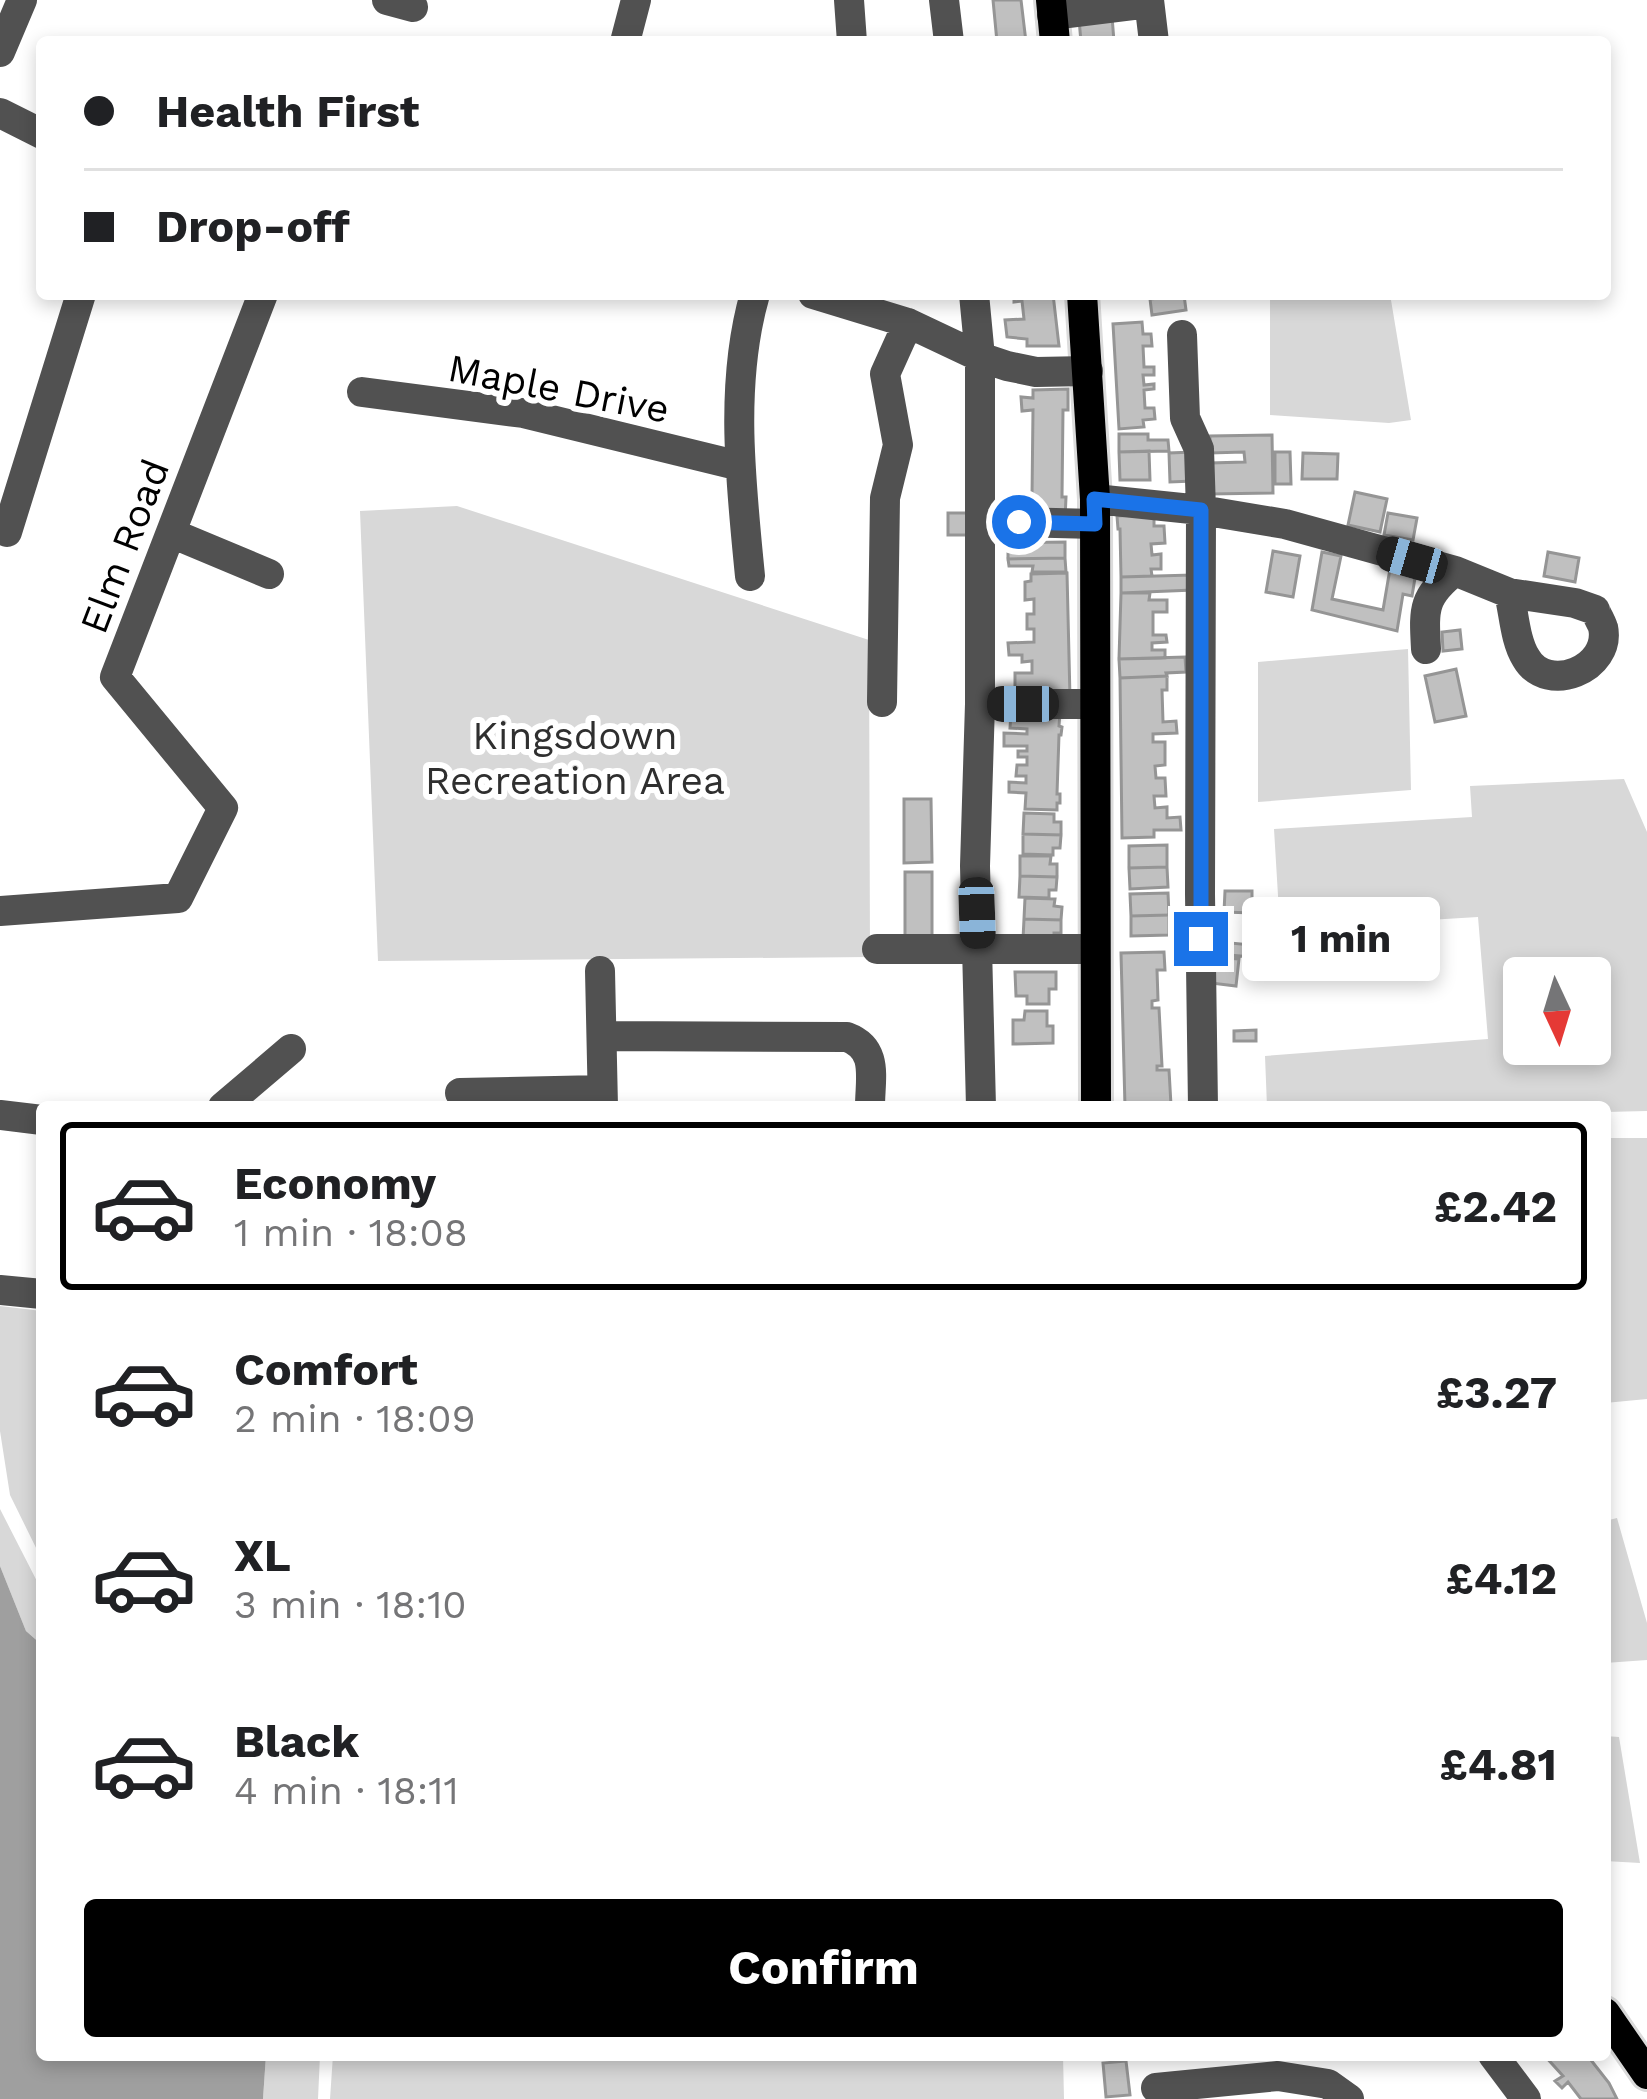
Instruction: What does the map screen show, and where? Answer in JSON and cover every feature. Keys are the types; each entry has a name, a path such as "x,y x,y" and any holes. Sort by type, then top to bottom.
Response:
{"main road":[{"path":"1082,300 1095,512 1096,1101"},
{"path":"1611,2022 1647,2074"}],"street":[{"path":"0,52 22,0"},
{"path":"627,36 636,0"},
{"path":"849,0 852,36"},
{"path":"944,0 948,36"},
{"path":"1053,19 1149,2 1153,36"},
{"path":"0,113 36,131"},
{"path":"7,532 79,300"},
{"name":"Elm Road","path":"0,911 178,898 223,808 116,677 261,300"},
{"path":"750,576 740,466 744,334 753,300"},
{"path":"836,300 908,323 1007,367 1088,371"},
{"path":"975,300 980,357 975,866 981,1101"},
{"path":"882,702 885,498 898,446 885,374 908,323"},
{"path":"1182,335 1185,418 1198,449 1201,510 1203,1101"},
{"name":"Maple Drive","path":"362,392 523,413 740,466"},
{"path":"980,521 1201,510 1285,524 1454,572 1509,593"},
{"path":"171,533 269,574"},
{"path":"1426,649 1426,603 1434,588 1454,572"},
{"path":"980,704 1095,704"},
{"path":"877,949 1095,949"},
{"path":"460,1093 603,1099 600,971"},
{"path":"602,1036 847,1037 861,1042 869,1056 870,1101"},
{"path":"230,1101 291,1048"},
{"path":"0,1115 36,1119"},
{"path":"0,1290 36,1293"},
{"path":"1498,2061 1526,2099"},
{"path":"1156,2088 1277,2076 1328,2084 1349,2099"}],"green space":[{"path":"1270,300 1391,300 1411,420 1389,423 1270,415"},
{"name":"Kingsdown Recreation Area","path":"457,506 869,640 870,957 378,961 360,511"},
{"path":"1408,649 1411,790 1258,802 1258,662"},
{"path":"1624,779 1647,832 1647,1111 1611,1112 1611,1101 1267,1101 1265,1056 1488,1039 1478,917 1280,929 1274,829 1472,817 1470,786"},
{"path":"1611,1138 1647,1138 1647,1399 1611,1402"},
{"path":"0,1306 36,1310 36,1548 10,1495 0,1431"},
{"path":"0,1509 36,1579 36,1640 26,1631 0,1566"},
{"path":"1617,1518 1647,1623 1647,1660 1611,1663 1611,1520"},
{"path":"1611,1736 1619,1737 1640,1863 1611,1861"},
{"path":"266,2061 320,2061 318,2099 263,2099"},
{"path":"333,2061 1063,2061 1064,2099 330,2099"}],"shaded area":[{"path":"0,1566 26,1631 36,1640 36,2061 266,2061 263,2099 0,2099"}],"building":[{"path":"993,0 1021,0 1025,36 996,36"},
{"path":"1112,16 1114,36 1080,36 1079,19"},
{"path":"1014,300 1054,300 1059,346 1027,346 1027,339 1007,337 1005,320 1024,319 1022,301"},
{"path":"1150,300 1185,300 1186,310 1152,315"},
{"path":"1142,322 1143,334 1151,334 1152,346 1143,346 1144,367 1154,367 1154,375 1143,375 1144,385 1154,384 1154,389 1144,390 1145,408 1154,408 1155,419 1143,420 1144,427 1119,429 1113,324"},
{"path":"1068,389 1068,410 1063,410 1065,520 1020,509 1020,497 1032,497 1033,410 1022,411 1021,397 1033,398 1033,390"},
{"path":"1119,434 1168,440 1169,451 1119,452"},
{"path":"1272,435 1273,493 1210,494 1210,463 1245,462 1244,452 1210,453 1210,436"},
{"path":"1149,451 1150,480 1120,480 1119,452"},
{"path":"1193,452 1193,481 1170,482 1169,453"},
{"path":"1275,452 1290,452 1291,484 1275,484"},
{"path":"1303,453 1338,454 1337,479 1302,479"},
{"path":"1355,492 1387,499 1380,532 1348,525"},
{"path":"948,513 972,513 972,535 948,535"},
{"path":"1388,513 1417,518 1413,540 1384,535"},
{"path":"1154,514 1154,526 1164,526 1165,543 1151,544 1152,555 1161,554 1161,569 1151,569 1152,576 1121,577 1117,516"},
{"path":"1065,542 1065,558 1008,559 1008,543"},
{"path":"1273,551 1300,556 1293,597 1266,592"},
{"path":"1322,552 1341,556 1332,599 1383,610 1391,563 1417,566 1412,596 1403,594 1397,631 1312,610"},
{"path":"1548,552 1579,558 1575,582 1544,576"},
{"path":"1065,558 1066,572 1032,572 1033,566 1009,566 1008,559"},
{"path":"1067,573 1070,698 1015,695 1015,673 1032,673 1032,661 1009,655 1008,643 1034,642 1034,629 1027,629 1027,614 1034,614 1034,599 1025,600 1025,582 1031,581 1031,574"},
{"path":"1192,575 1193,590 1121,593 1121,577"},
{"path":"1121,593 1150,593 1149,600 1167,600 1167,612 1153,612 1153,635 1166,635 1167,642 1152,643 1152,650 1165,650 1165,658 1119,659"},
{"path":"1460,630 1462,649 1443,651 1442,632"},
{"path":"1185,657 1186,672 1120,678 1119,659"},
{"path":"1456,669 1466,716 1435,722 1425,676"},
{"path":"1167,676 1167,690 1162,690 1163,722 1176,721 1177,733 1153,734 1153,742 1165,742 1165,765 1155,766 1156,778 1165,778 1166,796 1154,796 1155,808 1167,807 1167,818 1180,817 1181,830 1154,830 1154,837 1122,838 1120,678"},
{"path":"1060,712 1060,803 1057,810 1025,809 1026,793 1009,792 1009,782 1026,783 1026,776 1016,776 1017,765 1027,765 1027,757 1018,757 1018,751 1027,751 1027,746 1004,746 1004,733 1027,734 1027,729 1010,728 1011,713"},
{"path":"904,799 931,799 932,862 904,863"},
{"path":"1024,813 1054,814 1054,822 1061,822 1061,835 1023,834"},
{"path":"1023,834 1061,835 1060,848 1053,848 1053,855 1023,854"},
{"path":"1167,845 1167,867 1129,868 1129,846"},
{"path":"1020,856 1051,856 1057,877 1020,876"},
{"path":"1167,867 1168,887 1130,889 1129,868"},
{"path":"905,872 932,872 932,936 905,936"},
{"path":"1020,876 1057,877 1056,890 1049,890 1049,898 1019,897"},
{"path":"1225,891 1252,891 1252,913 1224,912"},
{"path":"1168,893 1169,915 1131,916 1130,894"},
{"path":"1025,898 1055,899 1054,906 1062,907 1061,920 1024,919"},
{"path":"1169,915 1169,935 1131,936 1131,916"},
{"path":"1024,919 1061,920 1061,933 1054,933 1054,940 1023,939"},
{"path":"1209,941 1252,945 1251,957 1208,953"},
{"path":"1164,952 1165,970 1157,970 1158,1000 1152,1001 1152,1008 1159,1008 1162,1066 1157,1070 1169,1070 1171,1101 1125,1101 1121,953"},
{"path":"1213,957 1239,959 1236,986 1211,983"},
{"path":"1015,972 1056,972 1056,989 1049,989 1049,1004 1027,1004 1027,996 1016,996"},
{"path":"1025,1011 1047,1011 1053,1043 1013,1044 1013,1020 1024,1020"},
{"path":"1256,1030 1256,1041 1234,1041 1234,1031"},
{"path":"1126,2061 1130,2095 1106,2097 1103,2063"},
{"path":"1549,2061 1592,2061 1617,2099 1581,2099 1568,2082 1562,2088 1555,2081 1563,2076"}],"route":[{"path":"1019,522 1095,524 1094,499 1201,510 1201,939"}]}
